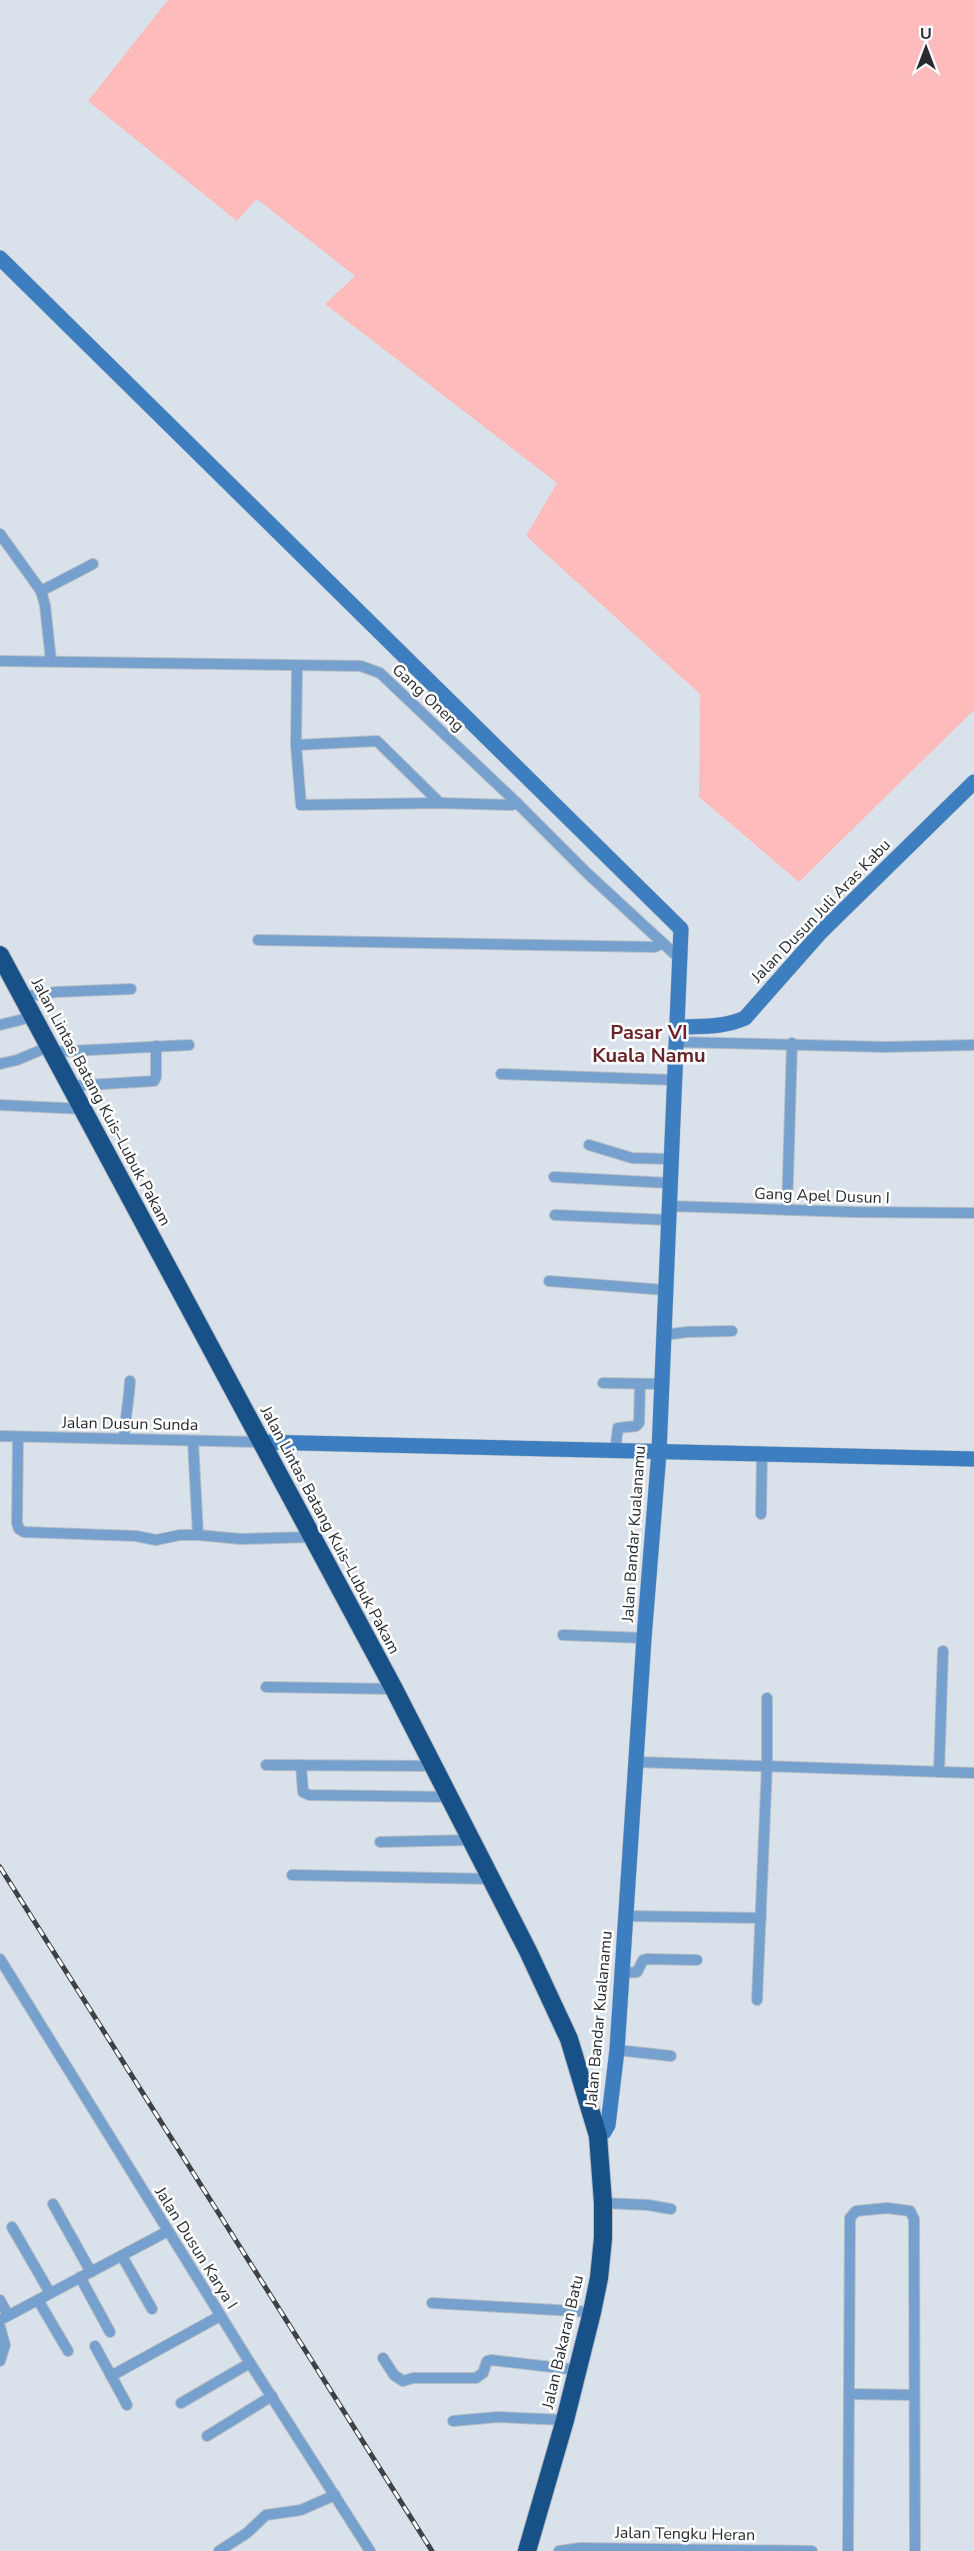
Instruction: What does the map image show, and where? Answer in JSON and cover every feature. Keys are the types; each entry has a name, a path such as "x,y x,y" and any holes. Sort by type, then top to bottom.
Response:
{"highway":[{"name":"Jalan Lintas Batang Kuis–Lubuk Pakam","path":"0,954 12,986 70,1086 450,1797 548,1992 569,2040 598,2136"},
{"name":"Jalan Bakaran Batu","path":"531,2549 578,2370 600,2268 603,2203 598,2136"}],"street":[{"name":"Jalan Bandar Kualanamu","path":"0,258 416,671 681,929 659,1452 644,1638 617,2050 608,2125 598,2136"},
{"path":"0,534 41,591 45,605 51,661"},
{"path":"41,591 93,564"},
{"name":"Gang Oneng","path":"0,661 361,666 380,673 518,803 588,874 679,958"},
{"path":"297,666 296,745 301,805 440,803 512,805 518,803"},
{"path":"296,745 377,741 440,803"},
{"name":"Jalan Dusun Juli Aras Kabu","path":"677,1034 734,1023 745,1018 820,933 974,782"},
{"path":"258,940 644,947 655,947 663,943"},
{"path":"12,986 56,992 132,989"},
{"path":"0,1025 32,1017"},
{"path":"713,1042 714,1026"},
{"path":"677,1034 713,1042 886,1047 974,1045"},
{"path":"787,1210 792,1043"},
{"path":"0,1064 50,1049 189,1044"},
{"path":"70,1086 154,1081 156,1046"},
{"path":"501,1074 675,1080"},
{"path":"0,1105 82,1109"},
{"path":"589,1145 632,1158 671,1159"},
{"path":"554,1177 669,1183"},
{"name":"Gang Apel Dusun I","path":"555,1215 787,1210 974,1213"},
{"path":"549,1281 666,1290"},
{"path":"664,1335 732,1331"},
{"path":"124,1439 125,1411 129,1399 130,1381"},
{"path":"603,1383 662,1384"},
{"path":"615,1451 618,1428 639,1423 640,1384"},
{"path":"640,1408 661,1408"},
{"name":"Jalan Dusun Sunda","path":"0,1436 260,1442"},
{"path":"18,1437 17,1523 20,1531 136,1536 156,1540 180,1535 241,1539 310,1537"},
{"path":"193,1441 198,1535"},
{"path":"260,1442 974,1459"},
{"path":"761,1514 762,1454"},
{"path":"563,1635 644,1638"},
{"path":"939,1772 943,1650"},
{"path":"266,1687 394,1689"},
{"path":"757,2000 767,1766 767,1698"},
{"path":"637,1762 974,1773"},
{"path":"266,1765 434,1767"},
{"path":"301,1766 303,1792 309,1795 450,1797"},
{"path":"380,1842 470,1840"},
{"path":"292,1875 491,1879"},
{"path":"626,1916 760,1918"},
{"name":"Jalan Dusun Karya I","path":"0,1959 220,2316 370,2551"},
{"path":"621,1973 637,1972 647,1959 697,1960"},
{"path":"617,2050 670,2056"},
{"path":"603,2203 648,2205 670,2209"},
{"path":"53,2204 91,2272"},
{"path":"848,2551 850,2218 856,2211 887,2208 910,2211 914,2219 915,2551"},
{"path":"12,2227 50,2293"},
{"path":"0,2300 4,2318 168,2231"},
{"path":"122,2256 152,2308"},
{"path":"80,2277 110,2332"},
{"path":"38,2300 68,2351"},
{"path":"432,2304 592,2312"},
{"path":"111,2376 220,2316"},
{"path":"0,2327 5,2345 0,2361"},
{"path":"95,2346 128,2405"},
{"path":"383,2358 394,2375 403,2381 413,2378 476,2378 483,2373 487,2361 491,2360 578,2370"},
{"path":"181,2403 250,2363"},
{"path":"849,2394 914,2395"},
{"path":"207,2436 272,2396"},
{"path":"453,2421 498,2417 565,2420"},
{"path":"219,2551 248,2533 266,2516 302,2510 335,2495"},
{"name":"Jalan Tengku Heran","path":"559,2551 580,2548 812,2551"}],"shaded area":[{"path":"168,0 974,0 974,710 799,882 699,797 700,694 526,536 557,483 325,304 355,276 257,199 237,221 88,101"}],"railway":[{"path":"0,1867 432,2551"}],"district":[{"name":"Pasar VI Kuala Namu","path":"649,1044"}]}
